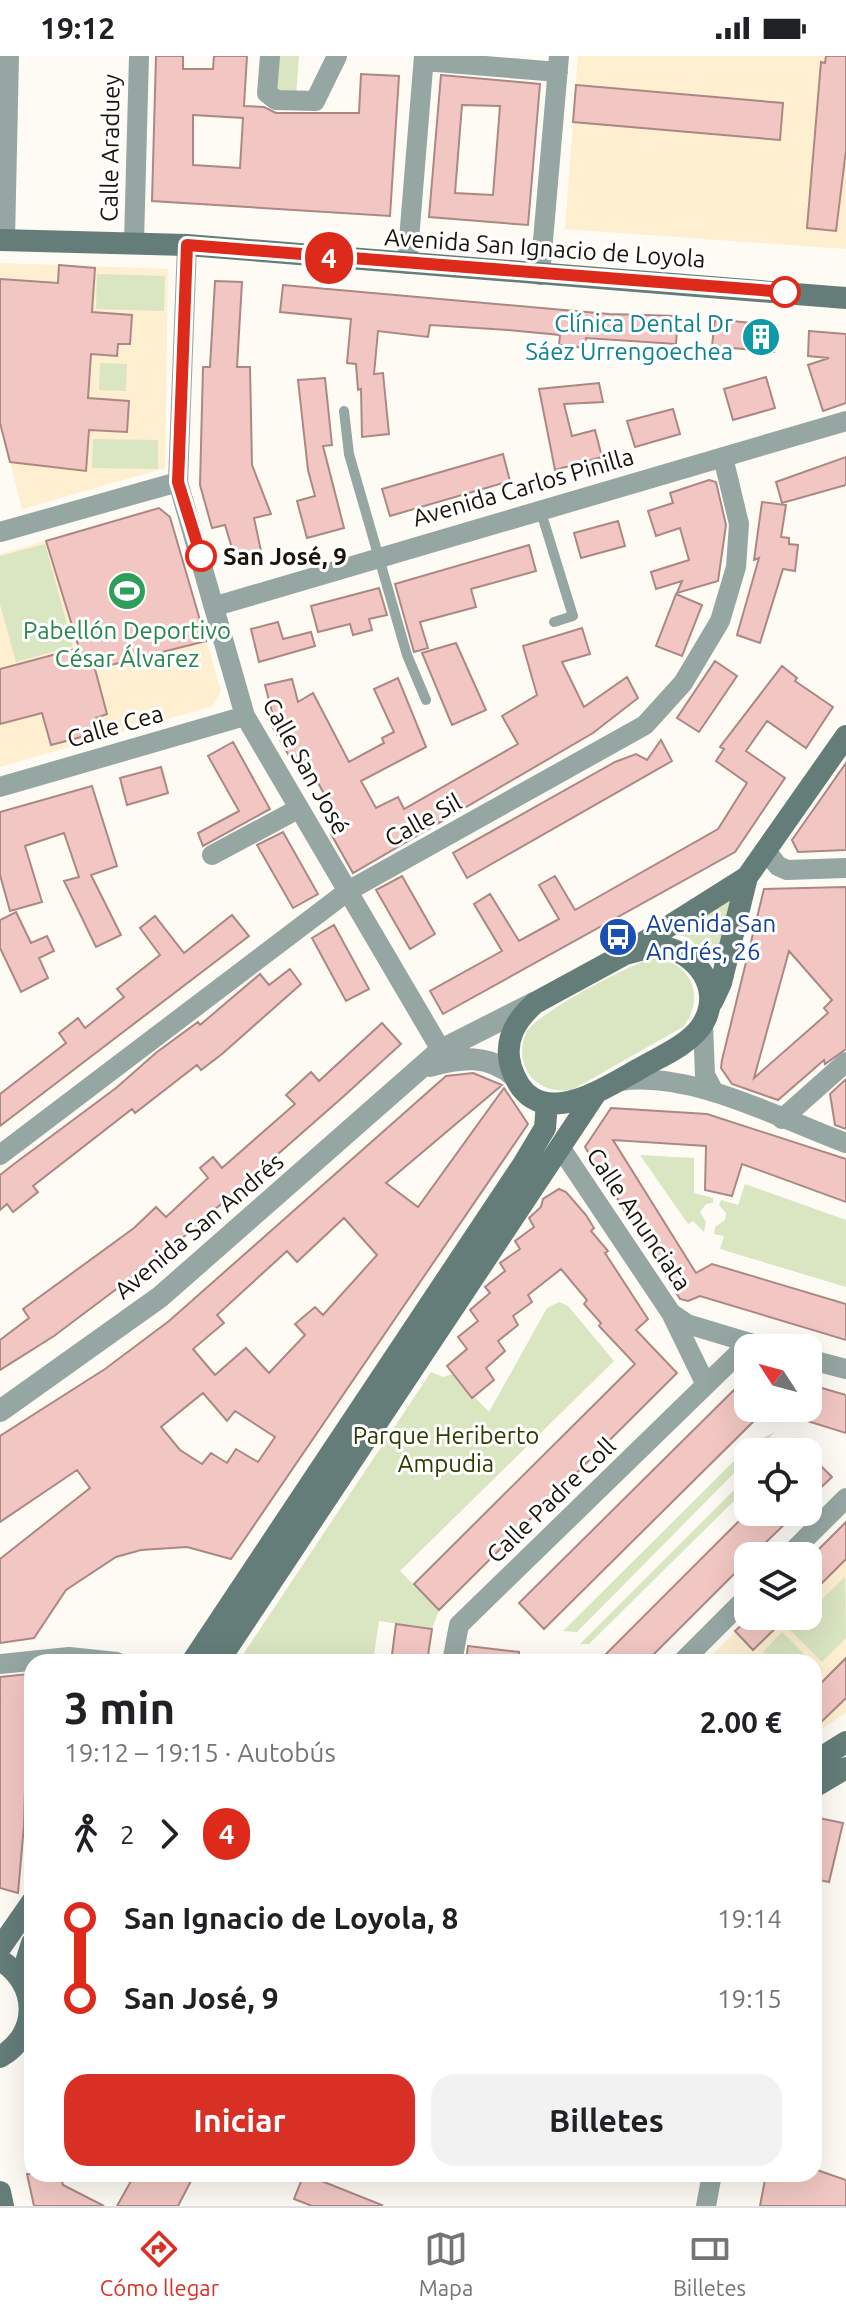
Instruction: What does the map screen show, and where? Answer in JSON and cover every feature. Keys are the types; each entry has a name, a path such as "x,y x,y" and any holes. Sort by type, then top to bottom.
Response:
{"main road":[{"name":"Avenida San Ignacio de Loyola","path":"2,240 187,245 846,298"},
{"path":"747,877 721,983 705,1018 683,1044 575,1103 547,1103 534,1096 514,1076 508,1049 510,1036 535,1003 625,954 747,877 846,736"},
{"path":"625,954 668,946 692,960 709,982 705,1018"},
{"path":"223,1654 596,1093"},
{"path":"197,1654 524,1163 545,1128 547,1103"},
{"path":"822,1757 846,1742"},
{"path":"822,1782 846,1768"},
{"path":"0,1948 24,1914"},
{"path":"0,1960 24,1983"},
{"path":"0,2057 13,2049 24,2033"},
{"path":"0,2192 3,2206"}],"street":[{"path":"2,240 9,56"},
{"name":"Calle Araduey","path":"134,242 139,56"},
{"path":"270,56 267,93 276,100 315,101 337,56"},
{"path":"407,264 424,58 558,64 540,275"},
{"name":"Calle San José","path":"187,245 178,482 245,716 441,1050"},
{"name":"Avenida Carlos Pinilla","path":"216,606 846,421"},
{"name":"Calle Sil","path":"0,1155 348,891 645,725 683,683 720,621 736,567 739,524 723,457"},
{"path":"0,532 178,482"},
{"name":"Calle Cea","path":"0,787 245,716"},
{"path":"212,855 298,809"},
{"path":"766,851 778,866 787,870 846,868"},
{"name":"Avenida San Andrés","path":"0,1411 160,1297 441,1050 535,1003"},
{"path":"705,1018 705,1075 714,1092"},
{"name":"Avenida San Andrés","path":"421,1068 459,1059 480,1058 496,1062 514,1076"},
{"path":"782,1119 846,1062"},
{"path":"616,1081 645,1078 714,1092 846,1143"},
{"name":"Calle Anunciata","path":"560,1147 671,1313 687,1324 734,1339"},
{"path":"671,1313 706,1385"},
{"path":"822,1363 846,1369"},
{"name":"Calle Padre Coll","path":"454,1654 459,1625 706,1385 734,1364"},
{"path":"802,1542 846,1498"},
{"path":"690,1654 734,1610"},
{"path":"0,1664 24,1662"},
{"path":"706,2206 710,2182"}],"lane":[{"path":"344,411 349,454 407,655 426,700"},
{"path":"540,509 573,616 554,622"}],"shaded area":[{"path":"578,56 846,56 846,249 565,229"},
{"path":"0,263 168,269 165,468 22,509 0,423"},
{"path":"159,508 170,517 221,691 213,706 0,767 0,554"},
{"path":"846,1522 846,1713 822,1729 822,1654 713,1654 737,1630 822,1630 822,1546"}],"green space":[{"path":"276,56 299,56 296,96 274,90"},
{"path":"97,274 165,276 164,311 96,309"},
{"path":"100,363 127,364 126,391 99,390"},
{"path":"93,439 158,440 158,469 92,468"},
{"path":"45,544 73,646 16,662 0,604 0,556"},
{"path":"729,897 732,901 716,966 689,938 669,932"},
{"path":"656,958 679,967 692,984 694,1005 683,1027 572,1090 550,1089 532,1078 525,1067 522,1049 527,1031 535,1023 587,989"},
{"path":"640,1155 694,1158 694,1193 713,1198 713,1203 706,1204 700,1212 706,1222 704,1232 693,1221 688,1224"},
{"path":"745,1184 846,1220 846,1287 720,1249 724,1236 714,1234 715,1227 725,1220 726,1213 719,1205 721,1200 738,1205"},
{"name":"Parque Heriberto Ampudia","path":"559,1302 568,1306 614,1361 400,1571 439,1610 432,1629 379,1621 374,1654 243,1654 431,1372 443,1377 453,1374 489,1412 547,1308"},
{"path":"734,1461 734,1473 577,1632 563,1631"},
{"path":"734,1490 734,1501 589,1644 580,1644"},
{"path":"845,1577 846,1638 822,1662 822,1654 814,1654 790,1630 822,1630 822,1599"},
{"path":"782,1632 804,1654 765,1654 763,1652"}],"building":[{"path":"156,56 183,56 183,69 213,69 214,56 247,56 244,106 264,107 276,113 359,113 361,74 399,76 390,216 152,201","holes":["193,115 243,118 240,168 193,165"]},
{"path":"826,56 846,56 846,150 836,231 807,228 821,62 825,63"},
{"path":"441,75 540,84 528,225 429,217","holes":["462,105 500,106 493,195 455,193"]},
{"path":"576,85 783,103 780,140 573,122"},
{"path":"59,265 95,268 92,312 132,315 130,344 118,344 117,356 91,354 88,398 129,401 127,432 89,430 86,471 10,462 0,423 0,279 58,283"},
{"path":"215,281 242,282 237,367 250,367 252,465 271,514 254,518 261,551 235,558 225,525 212,528 200,485 203,367 210,367"},
{"path":"283,285 609,314 678,316 676,344 586,338 585,348 559,345 560,335 430,325 428,337 378,331 374,374 383,373 389,434 362,437 361,389 358,390 356,364 347,363 351,319 280,312"},
{"path":"715,319 777,326 774,352 712,346"},
{"path":"809,331 846,334 846,403 823,411 808,365 829,358 808,356"},
{"path":"766,377 775,408 733,420 724,389"},
{"path":"325,378 332,445 323,446 344,528 307,538 297,501 315,496 308,470 298,380"},
{"path":"599,383 603,402 564,404 572,436 595,430 602,457 555,470 539,389"},
{"path":"673,409 680,434 635,447 627,421"},
{"path":"503,454 510,481 390,516 382,489"},
{"path":"846,457 846,485 782,503 776,482"},
{"path":"709,480 716,482 726,525 718,581 677,593 682,581 656,589 651,572 689,560 680,528 656,536 648,511 673,503 670,493"},
{"path":"762,502 786,505 781,537 789,538 789,544 798,545 795,571 783,569 760,643 737,635 759,558 754,560"},
{"name":"Pabellón Deportivo César Álvarez","path":"159,508 170,517 206,641 95,669 107,714 96,718 100,732 51,745 42,713 0,724 0,669 79,648 46,541"},
{"path":"618,521 625,546 581,558 574,533"},
{"path":"529,545 536,571 471,589 476,607 420,622 428,648 414,652 395,584"},
{"path":"379,588 387,615 369,619 372,630 353,635 350,624 318,632 311,606"},
{"path":"676,594 702,605 682,656 656,646"},
{"path":"278,622 283,639 311,632 315,646 259,662 251,629"},
{"path":"582,628 590,654 562,662 584,707 627,677 638,698 593,733 353,873 331,834 343,827 301,753 291,759 268,719 273,716 265,685 292,679 298,702 313,693 349,762 384,743 382,738 394,732 374,689 398,678 426,747 361,781 376,808 398,797 404,809 518,744 502,716 537,695 523,646"},
{"path":"456,643 486,710 452,725 422,653"},
{"path":"715,661 737,676 699,732 677,718"},
{"path":"782,666 797,678 795,681 833,707 806,748 767,721 746,751 785,778 735,852 443,1014 430,991 502,951 474,904 490,894 519,941 559,919 539,885 555,876 575,910 718,829 747,783 716,761 724,749 720,747"},
{"path":"661,740 672,761 467,878 453,853 615,762 636,754 647,760"},
{"path":"233,742 270,809 203,846 198,833 239,811 208,756"},
{"path":"846,763 846,850 798,852 792,840"},
{"path":"161,767 168,793 127,805 120,778"},
{"path":"92,786 117,866 91,875 121,935 96,947 64,881 79,877 64,833 25,846 42,902 10,911 0,875 0,812"},
{"path":"283,832 318,894 293,908 257,845"},
{"path":"402,876 435,934 410,949 376,890"},
{"path":"846,887 846,1049 825,1064 824,1060 778,1100 732,1084 721,1068 764,889","holes":["789,951 832,1000 824,1008 828,1013 754,1078"]},
{"path":"16,912 31,943 47,936 54,951 39,958 48,978 21,992 0,948 0,920"},
{"path":"232,915 249,936 0,1126 0,1094 66,1043 59,1033 78,1018 85,1028 124,997 117,989 160,955 140,928 155,916 184,953"},
{"path":"334,925 369,989 346,1001 312,938"},
{"path":"290,969 301,984 222,1054 201,1070 197,1065 135,1113 132,1109 33,1186 38,1192 13,1212 7,1204 0,1210 0,1175 116,1088 157,1052 198,1022 200,1025 260,974 269,985"},
{"path":"382,1023 401,1044 344,1096 171,1248 54,1336 0,1370 0,1340 29,1318 23,1309 134,1228 156,1207 166,1217 208,1178 200,1168 213,1157 222,1168 295,1104 286,1095 311,1072 319,1081"},
{"path":"473,1073 502,1085 386,1183 418,1207 504,1088 528,1124 231,1559 187,1547 141,1550 116,1557 66,1590 34,1638 0,1643 0,1559 90,1488 77,1470 0,1522 0,1436 105,1369 169,1321 446,1076","holes":["344,1218 377,1255 323,1315 315,1307 295,1324 305,1335 269,1373 246,1348 215,1375 193,1349 224,1323 217,1315 287,1251 297,1262","203,1393 227,1421 235,1411 275,1437 258,1462 236,1449 227,1463 211,1453 202,1464 180,1450 161,1427"]},
{"path":"846,1079 846,1129 835,1125 830,1094"},
{"path":"611,1108 707,1114 846,1159 846,1202 742,1164 732,1196 705,1190 706,1146 613,1140 696,1273 712,1264 846,1304 846,1340 700,1296 688,1301 680,1299 585,1147"},
{"path":"559,1189 566,1192 586,1215 594,1228 591,1231 608,1251 605,1253 648,1319 636,1330 677,1373 439,1610 414,1584 635,1364 599,1326 601,1323 584,1304 587,1300 561,1269 528,1295 532,1302 513,1316 518,1325 498,1341 505,1351 486,1368 494,1380 472,1398 447,1366 467,1349 458,1337 478,1321 470,1310 490,1293 485,1287 505,1271 500,1263 520,1249 515,1241 534,1227 529,1218 541,1207 543,1199"},
{"path":"822,1388 846,1395 846,1433 810,1422 822,1422"},
{"path":"734,1390 734,1422 753,1422 544,1629 519,1603"},
{"path":"822,1467 832,1477 822,1487"},
{"path":"846,1522 846,1559 822,1583 822,1546"},
{"path":"734,1526 783,1526 766,1542 734,1542 734,1574 654,1654 606,1654"},
{"path":"396,1624 432,1629 428,1654 392,1654"},
{"path":"736,1630 774,1630 753,1650"},
{"path":"468,1646 519,1652 519,1654 467,1654"},
{"path":"846,1658 846,1698 822,1721 822,1682"},
{"path":"24,1674 24,1825 18,1893 0,1888 0,1677"},
{"path":"822,1819 843,1823 829,1882 822,1881"},
{"path":"822,2172 846,2180 846,2206 760,2206 764,2182 822,2182"},
{"path":"29,2182 62,2182 104,2206 34,2206"},
{"path":"130,2182 190,2182 178,2206 117,2206"},
{"path":"301,2182 324,2182 382,2205 312,2206 294,2199"}],"bus line":[{"name":"4","path":"201,556 178,482 187,245 308,257 785,292"}],"place":[{"name":"Clínica Dental Dr Sáez Urrengoechea","path":"761,337"},
{"name":"San José, 9","path":"201,556"},
{"name":"Pabellón Deportivo César Álvarez","path":"127,591"},
{"name":"Avenida San Andrés, 26","path":"618,937"}]}
